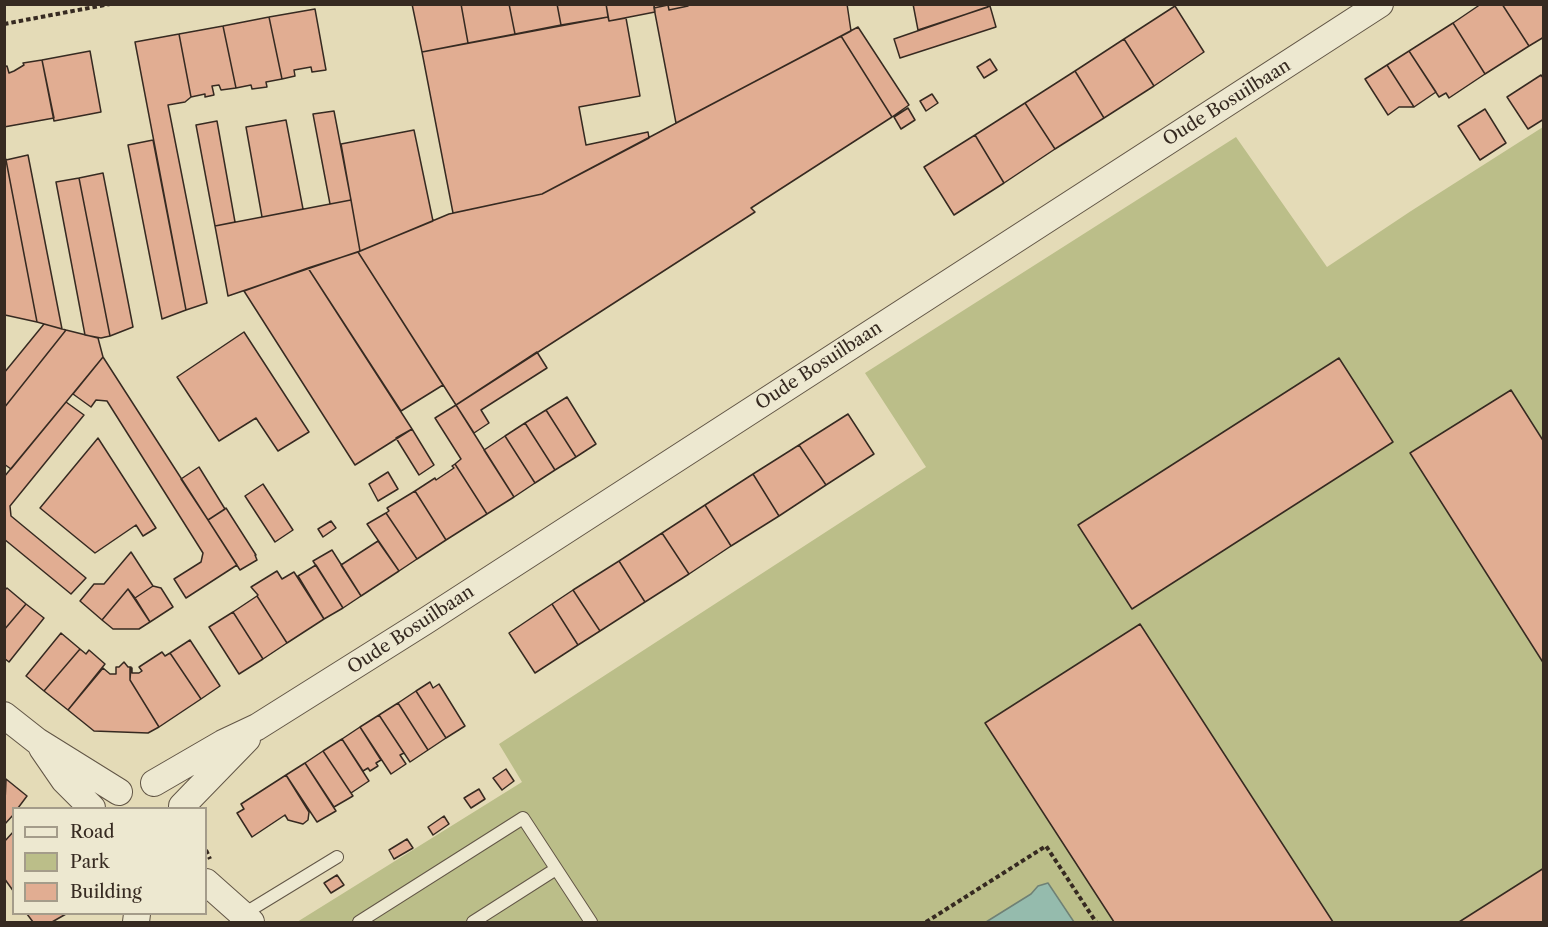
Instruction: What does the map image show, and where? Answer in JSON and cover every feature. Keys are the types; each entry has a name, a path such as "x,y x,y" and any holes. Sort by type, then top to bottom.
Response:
{"street":[{"name":"Oude Bosuilbaan","path":"114,800 135,784 154,783 223,743 257,727 434,616 1380,4"},
{"path":"4,715 114,800"},
{"name":"Oude Bosuilbaan","path":"183,807 257,727"},
{"path":"36,741 64,780 91,807"},
{"path":"154,783 171,793 183,807"},
{"path":"207,883 247,919"}],"lane":[{"path":"359,922 523,818 591,922"},
{"path":"247,919 337,857"},
{"path":"473,922 556,869"}],"path":[{"path":"4,24 110,4"},
{"path":"926,922 1046,846 1096,922"}],"green space":[{"path":"1543,127 1543,922 297,922 522,782 499,744 926,467 865,373 1236,137 1327,267"}],"shaded area":[{"path":"1048,883 1074,922 986,922 1031,894 1038,886"}],"building":[{"path":"412,4 461,4 468,43 422,52"},
{"path":"461,4 509,4 515,34 468,43"},
{"path":"509,4 557,4 561,25 515,34"},
{"path":"557,4 606,4 608,17 561,25"},
{"path":"606,4 654,4 655,12 609,21"},
{"path":"654,4 688,4 688,6 669,10 668,5 654,8"},
{"path":"688,4 847,4 851,31 676,123 654,8 668,5 669,10 688,6"},
{"path":"913,4 987,4 988,7 918,30"},
{"path":"1481,4 1502,4 1529,46 1485,74 1453,23"},
{"path":"1502,4 1544,4 1544,37 1529,46"},
{"path":"990,6 996,27 900,58 894,39"},
{"path":"1175,6 1204,52 1154,86 1124,39"},
{"path":"315,9 326,70 312,72 311,67 294,70 295,76 282,79 269,17"},
{"path":"269,17 282,79 266,82 267,87 252,89 251,85 236,88 223,26"},
{"path":"608,17 609,21 626,18 640,96 579,107 586,145 648,132 649,138 542,194 453,213 422,52"},
{"path":"1453,23 1485,74 1449,98 1446,93 1439,97 1409,51"},
{"path":"223,26 236,88 221,90 219,85 212,86 214,95 191,97 179,34"},
{"path":"858,27 909,105 892,117 841,36"},
{"path":"179,34 191,97 185,102 168,105 207,303 186,310 135,42"},
{"path":"841,36 892,117 751,208 755,212 456,405 358,252 449,214 542,194"},
{"path":"1124,39 1154,86 1104,118 1075,71"},
{"path":"90,51 101,112 54,121 42,60"},
{"path":"1409,51 1436,92 1414,107 1387,65"},
{"path":"990,59 997,70 984,78 977,67"},
{"path":"42,60 54,118 4,127 4,67 7,66 9,73 24,65 23,63"},
{"path":"1387,65 1414,107 1399,107 1388,115 1365,79"},
{"path":"1075,71 1104,118 1055,149 1025,103"},
{"path":"1541,75 1544,79 1544,119 1528,129 1507,97"},
{"path":"932,94 938,103 926,111 920,101"},
{"path":"1025,103 1055,149 1004,183 975,135"},
{"path":"908,108 915,120 901,129 894,117"},
{"path":"1485,109 1506,143 1480,160 1458,126"},
{"path":"334,111 351,200 330,204 313,114"},
{"path":"286,120 303,209 262,217 246,127"},
{"path":"217,121 235,222 215,226 196,125"},
{"path":"414,130 433,221 360,251 341,144"},
{"path":"975,135 1004,183 954,215 924,167"},
{"path":"153,140 186,310 162,319 128,145"},
{"path":"4,154 37,322 5,315 4,311"},
{"path":"28,155 62,329 37,322 6,160"},
{"path":"103,173 133,327 110,336 79,178"},
{"path":"79,178 110,336 101,338 85,335 56,182"},
{"path":"351,200 360,251 228,296 215,226"},
{"path":"358,252 443,385 401,411 308,268"},
{"path":"308,268 412,429 355,465 244,291"},
{"path":"44,324 66,330 4,408 4,373"},
{"path":"66,330 98,338 103,357 11,469 4,464 4,408"},
{"path":"244,332 309,432 278,451 256,418 219,441 177,377"},
{"path":"537,352 547,368 481,410 489,423 474,433 456,405"},
{"path":"103,357 237,565 186,598 174,579 201,562 203,553 107,401 96,400 91,407 73,394"},
{"path":"1339,358 1393,442 1132,609 1078,525"},
{"path":"1511,390 1544,442 1544,664 1410,453"},
{"path":"567,397 596,444 576,457 546,410"},
{"path":"66,402 84,415 10,506 11,516 86,578 71,594 4,539 4,477"},
{"path":"456,405 514,497 487,514 455,464 461,459 435,418"},
{"path":"546,410 576,457 555,470 525,423"},
{"path":"848,414 874,454 826,485 799,445"},
{"path":"525,423 555,470 535,483 505,436"},
{"path":"412,429 434,465 419,475 396,438"},
{"path":"505,436 535,483 514,497 484,450"},
{"path":"98,438 156,528 143,536 136,525 95,553 40,508"},
{"path":"799,445 826,485 779,516 753,474"},
{"path":"455,464 487,514 446,540 415,491 454,468 452,466"},
{"path":"199,467 225,509 208,520 181,479"},
{"path":"388,472 398,489 378,501 369,484"},
{"path":"753,474 779,516 731,546 705,505"},
{"path":"263,484 293,530 275,542 245,496"},
{"path":"415,491 446,540 417,559 386,513 389,511 387,508"},
{"path":"705,505 731,546 689,574 662,533"},
{"path":"226,508 256,555 257,560 240,570 208,520"},
{"path":"386,513 417,559 399,571 367,524"},
{"path":"331,521 336,528 323,537 318,529"},
{"path":"662,533 689,574 645,602 619,561"},
{"path":"378,541 399,571 361,596 341,565"},
{"path":"332,550 361,596 343,608 313,561"},
{"path":"131,552 153,586 135,598 128,589 102,620 80,601 94,584 104,584"},
{"path":"619,561 645,602 600,631 573,590"},
{"path":"316,565 343,608 324,619 298,576"},
{"path":"277,571 282,579 294,572 324,619 287,643 251,587"},
{"path":"153,586 161,588 173,607 150,622 135,598"},
{"path":"7,588 26,604 4,630 4,591"},
{"path":"128,589 150,622 139,629 113,629 102,620"},
{"path":"573,590 600,631 578,645 552,604"},
{"path":"257,596 287,643 263,659 233,612"},
{"path":"26,604 44,618 9,662 4,658 4,630"},
{"path":"552,604 578,645 535,673 509,633"},
{"path":"233,612 263,659 239,674 209,627"},
{"path":"1140,624 1333,922 1114,922 985,723"},
{"path":"61,633 80,649 44,691 26,676"},
{"path":"190,640 220,686 201,699 170,653"},
{"path":"80,649 86,654 89,650 105,664 68,710 44,691"},
{"path":"162,652 165,656 170,653 201,699 159,727 130,680 130,668 132,668 132,673 139,673 142,671 139,667"},
{"path":"124,662 131,667 130,680 159,727 148,733 94,731 68,710 103,668 110,674 116,674 116,667"},
{"path":"430,682 433,688 439,684 465,726 446,738 416,691"},
{"path":"416,691 446,738 428,750 398,703"},
{"path":"398,703 428,750 410,762 379,715"},
{"path":"379,715 404,753 400,755 406,764 391,774 360,727"},
{"path":"360,727 381,760 376,763 378,766 370,771 368,768 363,771 342,739"},
{"path":"342,739 369,781 351,793 323,751"},
{"path":"323,751 353,796 334,807 305,763"},
{"path":"305,763 336,811 317,822 286,775"},
{"path":"506,769 514,781 502,790 493,778"},
{"path":"286,775 309,812 308,820 303,824 288,820 285,815 252,837 237,813 244,809 241,804"},
{"path":"6,779 27,796 19,807 12,807 12,816 4,825"},
{"path":"479,789 485,799 471,808 464,798"},
{"path":"444,816 449,824 433,835 428,827"},
{"path":"12,833 12,889 4,878 4,842"},
{"path":"407,839 413,848 394,859 389,850"},
{"path":"1544,868 1544,922 1459,922"},
{"path":"337,875 344,885 331,893 324,883"},
{"path":"28,915 64,915 52,922 33,922"}]}
